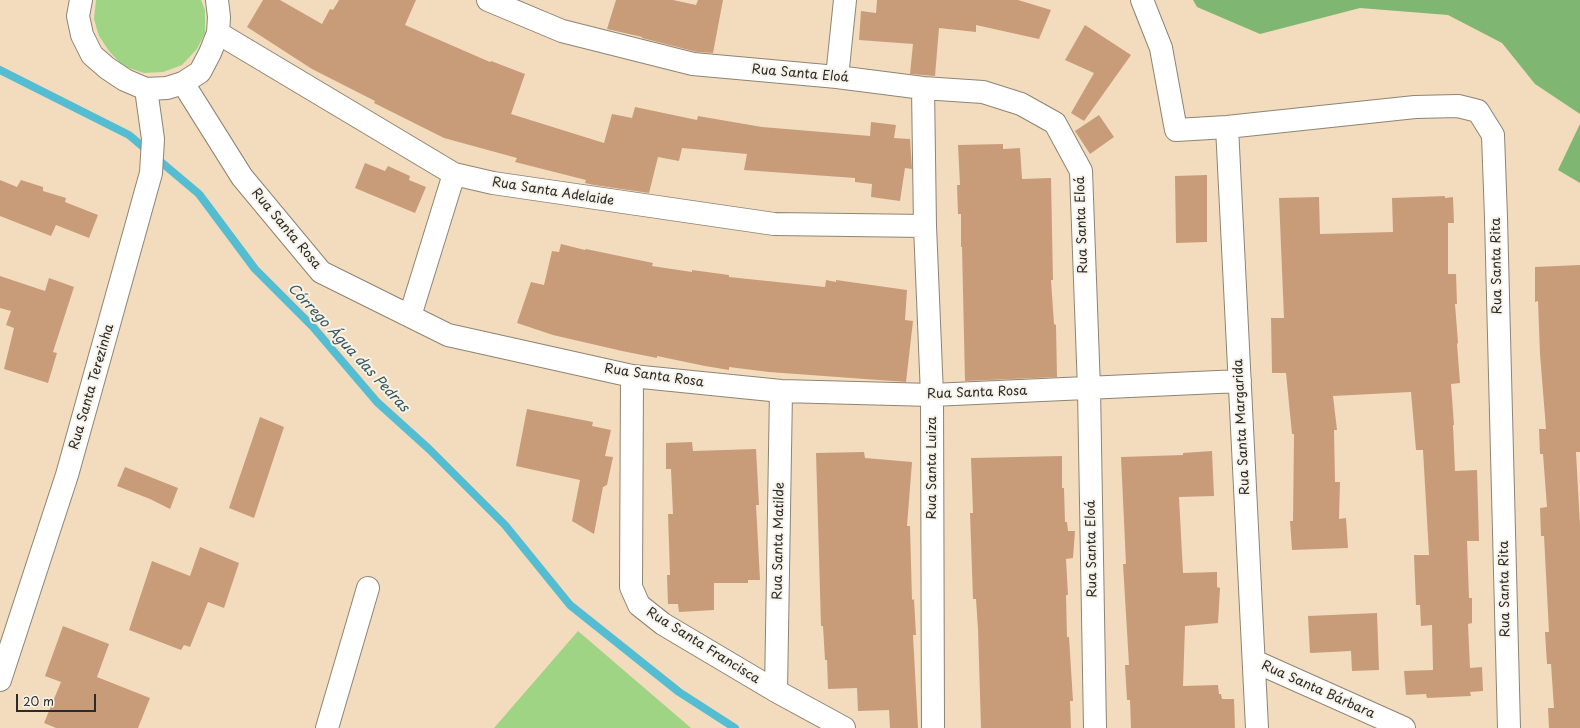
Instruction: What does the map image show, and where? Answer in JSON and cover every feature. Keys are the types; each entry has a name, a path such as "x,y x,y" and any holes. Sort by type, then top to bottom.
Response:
{"street":[{"path":"81,0 78,16 82,35 92,55 107,68 125,80 146,89 167,88 183,83 200,72 218,33 219,17 217,0"},
{"name":"Rua Santa Eloá","path":"488,0 562,31 693,64 837,77 923,88 983,92 1021,104 1055,123 1081,171 1089,389 1095,728"},
{"path":"837,77 845,0"},
{"name":"Rua Santa Rita","path":"1142,0 1161,48 1176,130 1415,107 1458,106 1478,111 1493,135 1509,728"},
{"name":"Rua Santa Adelaide","path":"218,33 454,174 493,183 774,224 925,226"},
{"name":"Rua Santa Rosa","path":"183,83 242,177 321,272 448,334 632,376 781,391 932,395 1240,381"},
{"name":"Rua Santa Luiza","path":"923,88 925,226 932,395 933,728"},
{"name":"Rua Santa Terezinha","path":"0,680 67,475 151,173 153,139 146,89"},
{"name":"Rua Santa Margarida","path":"1227,126 1257,728"},
{"path":"410,316 454,174"},
{"name":"Rua Santa Francisca","path":"632,376 631,587 639,605 663,624 776,691 844,728"},
{"name":"Rua Santa Matilde","path":"776,691 781,391"},
{"path":"327,728 368,588"},
{"name":"Rua Santa Bárbara","path":"1254,661 1404,728"}],"green space":[{"path":"96,0 201,0 205,10 205,33 197,49 182,65 163,72 144,73 123,66 109,51 99,36 94,19"},
{"path":"1193,0 1580,0 1580,114 1535,84 1502,43 1448,15 1360,8 1260,34 1197,7"},
{"path":"1580,124 1580,183 1558,170"},
{"path":"578,631 691,728 494,728"}],"building":[{"path":"263,0 280,0 322,24 330,9 333,10 339,0 416,0 405,25 490,62 491,61 525,74 511,114 604,143 612,114 632,118 635,107 697,120 698,116 762,127 870,136 871,122 896,125 894,138 910,139 912,169 905,168 900,201 871,197 872,184 855,182 855,178 744,170 747,154 682,148 679,161 658,157 649,193 585,183 586,180 515,162 517,158 444,138 374,103 375,101 312,69 247,27"},
{"path":"616,0 673,0 696,5 698,0 723,0 713,53 697,52 607,29"},
{"path":"877,0 1018,0 1051,10 1039,39 976,25 976,32 939,28 935,76 910,74 913,44 859,40 861,11 876,13"},
{"path":"1085,25 1131,55 1084,121 1071,113 1094,73 1065,60"},
{"path":"1099,115 1114,137 1090,154 1075,131"},
{"path":"1003,144 1003,149 1020,148 1022,179 1051,178 1053,280 1051,280 1054,324 1056,325 1057,377 965,381 961,214 958,214 957,185 960,185 958,145"},
{"path":"365,163 385,171 388,166 410,176 409,180 426,187 415,213 355,188"},
{"path":"1207,175 1207,242 1176,243 1175,176"},
{"path":"0,180 17,187 21,180 43,187 43,191 66,198 65,202 98,215 89,238 56,225 51,236 0,216"},
{"path":"1445,196 1445,198 1453,197 1454,223 1448,223 1448,274 1456,274 1457,304 1455,304 1460,383 1451,384 1455,471 1477,470 1479,541 1467,541 1469,598 1472,598 1472,623 1468,624 1470,668 1482,667 1483,691 1470,692 1471,696 1427,698 1426,694 1406,695 1404,671 1433,670 1432,625 1421,626 1420,605 1416,605 1414,555 1429,555 1423,450 1416,450 1411,392 1333,396 1337,430 1334,430 1335,482 1340,482 1339,519 1346,518 1348,548 1292,550 1290,521 1293,521 1294,434 1292,434 1286,373 1272,373 1271,318 1284,318 1279,198 1319,197 1320,234 1393,232 1392,198"},
{"path":"561,244 653,263 652,266 692,272 692,270 729,275 729,277 825,287 826,280 836,282 836,280 907,290 905,320 913,321 906,382 769,372 729,367 729,370 622,351 553,335 517,323 531,282 544,285 552,251 559,252"},
{"path":"1580,265 1580,452 1576,452 1580,526 1580,728 1549,728 1548,708 1554,708 1551,664 1547,664 1545,632 1549,632 1544,536 1541,536 1540,508 1547,507 1543,454 1540,454 1539,429 1546,429 1540,354 1538,301 1535,302 1535,267"},
{"path":"0,276 45,291 49,278 74,287 53,352 57,353 48,383 4,369 14,328 6,325 11,311 0,308"},
{"path":"527,409 593,422 592,426 611,430 605,456 613,457 607,485 603,487 594,534 572,521 580,480 516,466"},
{"path":"260,417 284,427 254,518 229,508"},
{"path":"692,442 693,451 756,449 759,505 756,505 760,580 748,580 748,583 714,583 714,610 679,612 678,604 668,604 667,575 670,575 668,514 673,514 671,469 666,469 666,443"},
{"path":"1212,451 1214,496 1179,497 1183,573 1217,572 1217,587 1220,588 1218,623 1185,626 1183,686 1218,685 1219,694 1221,694 1222,699 1234,699 1235,728 1131,728 1130,700 1127,700 1125,665 1129,665 1123,564 1126,564 1121,457 1183,455 1183,453"},
{"path":"864,452 865,458 912,462 907,526 910,526 912,600 914,599 916,635 913,635 918,728 890,728 889,710 858,711 857,688 828,689 827,660 825,660 823,626 821,626 816,453"},
{"path":"1062,456 1062,488 1064,488 1065,522 1067,522 1068,531 1075,531 1073,558 1066,559 1068,595 1066,595 1067,637 1069,637 1073,701 1070,701 1071,728 981,728 978,629 976,599 973,599 970,513 973,513 971,458"},
{"path":"125,467 178,488 170,509 150,499 117,486"},
{"path":"200,547 239,563 224,608 208,602 190,647 184,645 181,650 129,630 152,561 190,576"},
{"path":"1377,613 1379,670 1352,671 1351,651 1310,653 1308,616"},
{"path":"63,626 109,644 97,677 150,698 138,728 56,728 44,723 61,682 45,676"}],"waterway":[{"name":"Córrego Água das Pedras","path":"0,70 129,135 199,194 255,269 313,327 377,402 429,449 505,525 570,605 679,692 735,728"}]}
